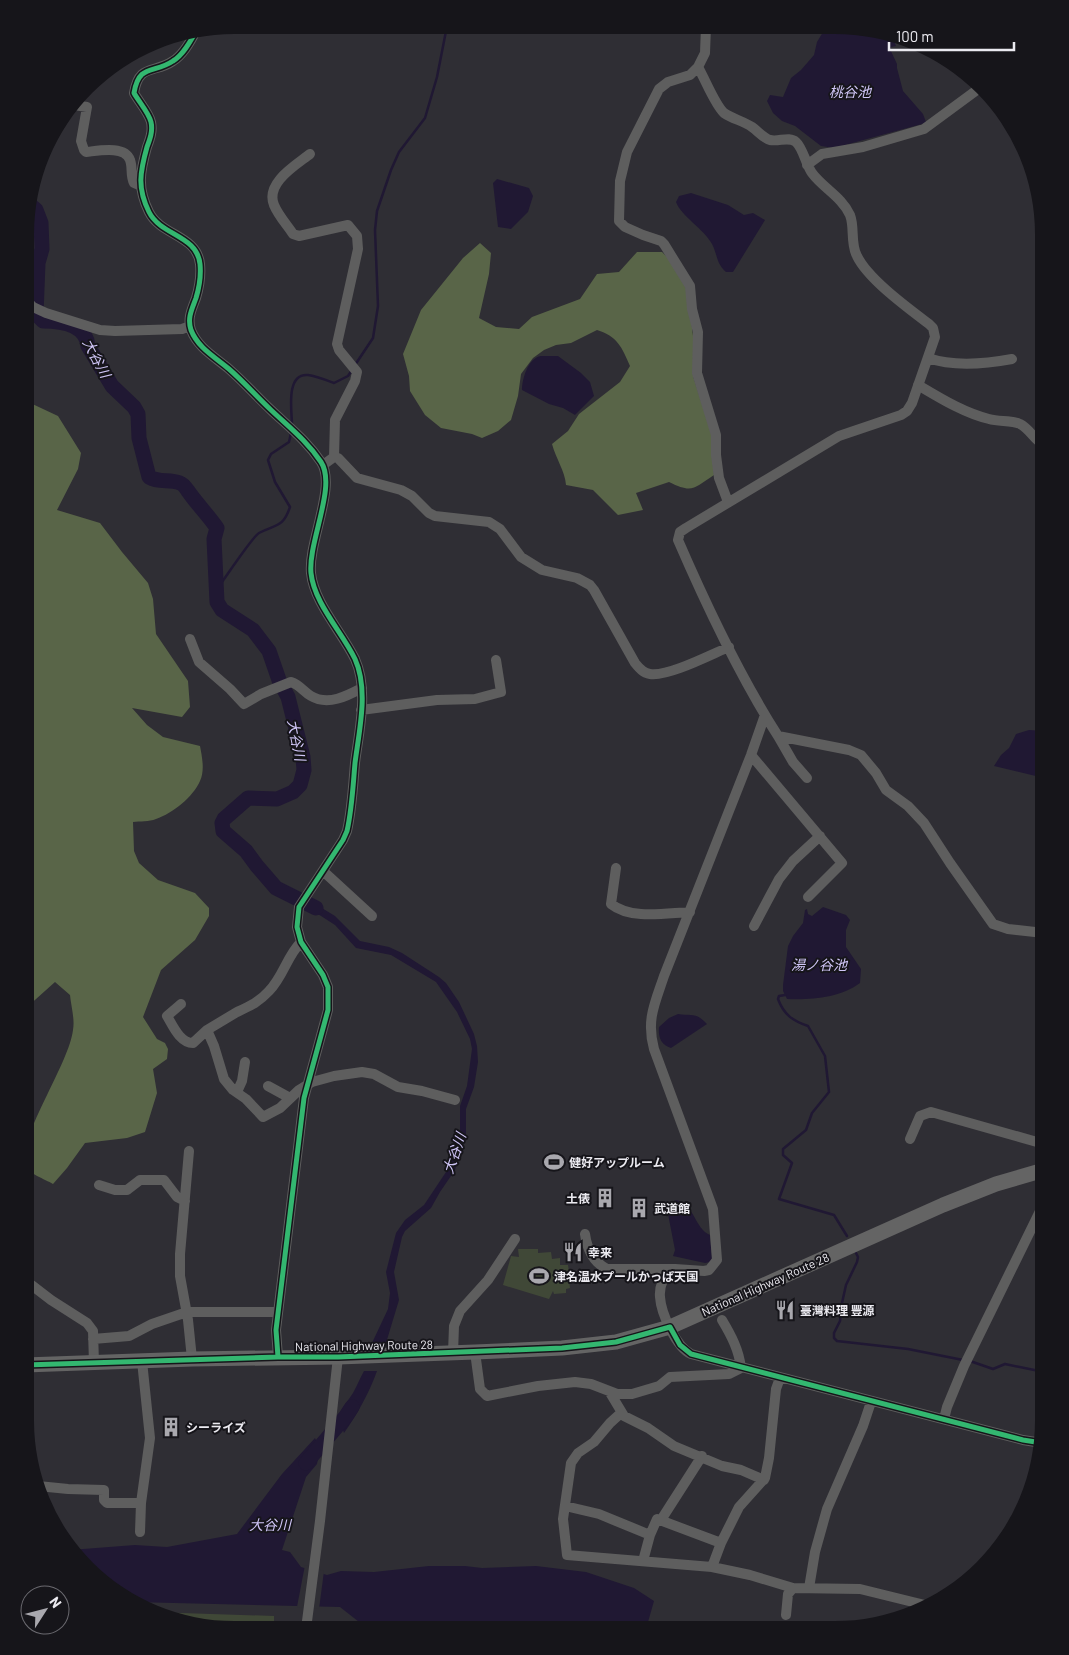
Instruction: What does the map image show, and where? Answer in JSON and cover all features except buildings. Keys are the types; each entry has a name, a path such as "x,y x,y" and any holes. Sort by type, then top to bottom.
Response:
{"highway":[{"name":"National Highway Route 28","path":"34,1365 192,1359 338,1357 590,1346 642,1336 670,1327 943,1205 996,1184 1035,1173"}],"street":[{"path":"706,34 705,53 698,67 690,75 662,85 627,152 620,181 618,210 619,221 625,226 664,244 690,286 692,309 698,332 698,373 716,435 719,478 728,502"},
{"path":"192,39 175,60 143,72 136,83 134,93 151,121 152,133 141,168 141,186 149,213 155,221 160,226 191,244 198,256 200,266 199,278 196,296 190,313 190,326 197,342 229,369 292,429 312,449 323,465 326,475 326,492 314,541 311,572 314,589 355,659 362,688 347,830 343,840 299,907 297,927 301,942 324,976 328,987 329,999 328,1010 304,1098 276,1330 278,1357"},
{"path":"698,67 715,102 724,112 753,128 768,139 796,142 813,174 840,201 849,214 852,221 854,249 864,267 878,282 933,328 935,340 912,403 904,414 839,436 686,528 678,536 678,540 697,582 765,715 793,762 807,778"},
{"path":"807,165 822,154 863,147 924,129 977,92"},
{"path":"80,106 87,107 81,141 84,150 86,152 114,150 127,155 130,160 132,180 141,186"},
{"path":"310,154 282,177 273,191 273,204 293,234 300,236 348,225 357,236 358,249 337,344 339,350 357,372 355,380 335,420 334,457"},
{"path":"34,307 100,330 182,329 190,326"},
{"path":"928,358 939,362 951,363 990,363 1012,359"},
{"path":"918,385 974,414 990,420 1018,423 1035,440"},
{"path":"334,457 341,460 357,478 400,490 412,496 429,513 435,516 489,522 500,529 521,557 542,570 577,578 590,585 635,663 644,672 654,674 667,672 729,647"},
{"path":"323,465 334,457"},
{"path":"190,639 198,662 230,689 244,704 282,685 294,683 310,696 328,699 345,698 362,688"},
{"path":"361,710 437,700 475,699 501,692 496,660"},
{"path":"585,1234 586,1244 594,1260 607,1269 704,1271 709,1270 715,1264 717,1255 713,1209 654,1049 650,1027 658,994 765,715"},
{"path":"778,736 849,750 861,755 876,773 886,790 908,806 924,823 993,924 1008,929 1035,932"},
{"path":"751,755 842,863 808,897"},
{"path":"754,926 779,880 793,861 820,836"},
{"path":"616,868 611,904 633,913 690,912"},
{"path":"323,870 372,916"},
{"path":"181,1004 167,1016 181,1038 186,1042 193,1043 207,1030 238,1012 251,1007 261,999 278,979 301,942"},
{"path":"207,1030 224,1079 263,1117 280,1108 308,1084 334,1076 362,1072 374,1074 398,1087 455,1100"},
{"path":"237,1092 242,1081 245,1062"},
{"path":"268,1086 290,1098"},
{"path":"910,1139 920,1116 931,1112 1035,1141"},
{"path":"189,1151 180,1254 180,1276 187,1312 192,1359"},
{"path":"99,1185 115,1190 127,1190 140,1180 164,1180 177,1197 185,1201"},
{"path":"944,1420 947,1407 964,1364 1035,1221"},
{"path":"453,1353 454,1326 460,1311 488,1280 515,1239"},
{"path":"672,1269 663,1281 660,1295 662,1308 680,1345 689,1353 871,1402 1034,1442"},
{"path":"34,1287 88,1323 93,1331 94,1363"},
{"path":"94,1339 129,1336 152,1324 187,1312 278,1312"},
{"path":"722,1320 732,1336 741,1368"},
{"path":"475,1352 480,1389 483,1394 488,1396 538,1386 575,1382 591,1384 617,1394 632,1394 659,1386 670,1377 723,1374 736,1372 741,1368"},
{"path":"307,1621 338,1357"},
{"path":"140,1532 141,1503 150,1438 142,1361"},
{"path":"712,1567 721,1542 739,1507 764,1480 769,1458 776,1389 780,1378"},
{"path":"609,1391 621,1413 627,1419 648,1428 674,1446 702,1456 722,1466 742,1470 764,1480"},
{"path":"809,1588 815,1552 827,1509 863,1426 871,1402"},
{"path":"621,1413 606,1426 594,1442 574,1458 563,1519 567,1555 712,1567 750,1575 793,1588 860,1589 918,1603"},
{"path":"661,1520 702,1456"},
{"path":"45,1487 104,1490 104,1500 106,1503 141,1503"},
{"path":"565,1506 599,1514 650,1535"},
{"path":"643,1561 650,1535 657,1519 721,1542"},
{"path":"786,1615 788,1594 793,1588"}],"green space":[{"path":"480,243 491,253 489,274 479,318 496,327 519,329 532,317 580,299 597,274 619,272 637,252 662,252 672,262 688,292 693,336 693,376 713,438 714,475 693,488 683,488 669,482 636,493 643,510 618,515 593,490 566,485 552,444 568,431 579,414 620,382 630,366 618,343 609,335 597,330 571,343 556,345 544,350 533,358 521,374 518,396 511,420 498,431 482,438 472,434 441,428 425,415 410,391 409,376 403,354 421,310 463,258"},
{"path":"34,405 58,416 81,453 78,469 57,510 100,523 148,583 153,599 156,634 188,681 190,707 182,717 132,708 147,725 163,737 200,746 203,768 202,777 197,787 176,809 153,820 133,822 134,851 139,863 158,880 195,893 209,908 209,916 195,940 161,970 143,1017 157,1039 165,1043 168,1049 167,1059 153,1069 157,1093 145,1132 127,1138 85,1143 53,1184 34,1174 34,1124 63,1061 73,1030 74,1021 70,995 55,982 34,1001"},
{"name":"津名温水プールかっぱ天国","path":"518,1249 538,1249 538,1253 551,1252 552,1259 560,1258 560,1265 568,1265 569,1272 572,1272 572,1279 569,1279 570,1288 566,1289 566,1293 554,1294 553,1291 549,1299 503,1285 511,1256 519,1257"},
{"path":"177,1613 274,1616 274,1621 221,1621"}],"water":[{"name":"桃谷池","path":"822,34 848,34 895,43 896,46 890,49 897,64 903,91 923,114 926,122 834,148 821,146 795,126 782,121 773,113 767,101 770,95 783,97 791,78 814,55 817,42"},
{"path":"497,179 529,188 533,196 528,212 511,229 498,227 493,183"},
{"path":"691,193 728,205 744,215 753,213 765,220 733,272 726,272 723,269 708,238 687,217 676,202 679,196"},
{"path":"541,356 558,356 590,382 594,396 575,415 522,390 523,380 529,365"},
{"path":"1029,730 1035,730 1035,776 994,766 1001,755 1009,748 1016,734"},
{"name":"大谷川","path":"307,899 335,916 360,941 389,947 402,953 446,983 459,1002 474,1034 477,1046 478,1062 474,1087 466,1109 466,1136 455,1170 431,1208 405,1231 402,1237 394,1272 399,1300 386,1343 372,1343 388,1309 390,1293 386,1272 396,1233 405,1220 424,1205 450,1166 460,1132 460,1106 467,1086 472,1049 470,1039 457,1012 436,982 391,955 356,948 335,925 304,905"},
{"name":"湯ノ谷池","path":"823,907 846,915 850,920 846,930 846,947 861,969 860,983 844,992 825,997 787,999 783,991 783,985 788,946 803,923 805,910 807,909 808,914 812,916"},
{"path":"678,1014 697,1016 707,1024 671,1048 661,1040 659,1027 669,1018"},
{"path":"676,1200 687,1206 701,1227 710,1235 712,1258 710,1262 705,1263 673,1256 675,1250 667,1209 668,1204"},
{"path":"364,1371 377,1371 363,1403 344,1433 340,1420 341,1411"},
{"path":"315,1438 320,1449 317,1464 306,1477 282,1550 290,1552 301,1567 327,1575 341,1571 374,1572 429,1566 482,1568 536,1566 586,1572 634,1588 654,1601 648,1621 358,1621 340,1607 148,1602 112,1580 92,1563 80,1549 135,1545 167,1547 237,1534 282,1474"}],"pier":[{"path":"305,1565 324,1571 319,1609 297,1607"}],"waterway":[{"path":"355,365 373,338 378,306 375,230 377,211 399,152 425,118 437,77 445,34"},
{"name":"大谷川","path":"35,209 41,223 42,249 38,263 36,314 43,321 65,323 78,328 83,333 88,346 112,386 134,407 138,414 139,438 149,477 182,484 217,528 214,539 217,602 222,610 253,630 269,651 279,680 288,697 303,757 304,770 300,785 293,792 277,799 248,798 224,819 222,823 223,831 246,851 276,888 316,908"},
{"path":"292,425 291,394 296,380 301,376 308,375 334,383 348,376 352,370"},
{"path":"217,589 255,536 285,519 290,507 275,482 268,460 271,454 289,442 291,433"},
{"path":"785,995 779,996 778,999 783,1009 793,1019 808,1026 825,1056 829,1092 812,1113 806,1130 783,1149 783,1155 792,1163 779,1199 834,1215 847,1236"},
{"path":"856,1253 858,1257 857,1262 846,1285 840,1321 834,1333 834,1338 837,1341 908,1349 963,1360"},
{"path":"970,1361 993,1369 1005,1364 1035,1370"},
{"name":"大谷川","path":"306,1463 352,1407"}],"cycle path":[{"path":"192,39 177,58 166,65 144,73 136,84 134,93 152,125 141,172 141,187 145,203 155,220 186,241 197,254 200,264 200,281 190,314 190,321 191,330 198,342 207,352 235,374 297,434 321,462 325,472 326,485 311,560 311,573 317,595 355,659 359,671 362,697 362,711 347,831 299,907 297,927 301,942 323,975 328,987 328,1010 304,1098 276,1330 278,1357"},
{"path":"34,1365 278,1357 338,1357 562,1348 616,1342 670,1327 680,1345 691,1354 1034,1442"}],"place":[{"name":"健好アップルーム","path":"554,1162"},
{"name":"土俵","path":"605,1198"},
{"name":"武道館","path":"639,1208"},
{"name":"幸来","path":"573,1252"},
{"name":"津名温水プールかっぱ天国","path":"539,1276"},
{"name":"臺灣料理 豐源","path":"785,1310"},
{"name":"シーライズ","path":"171,1427"}]}
